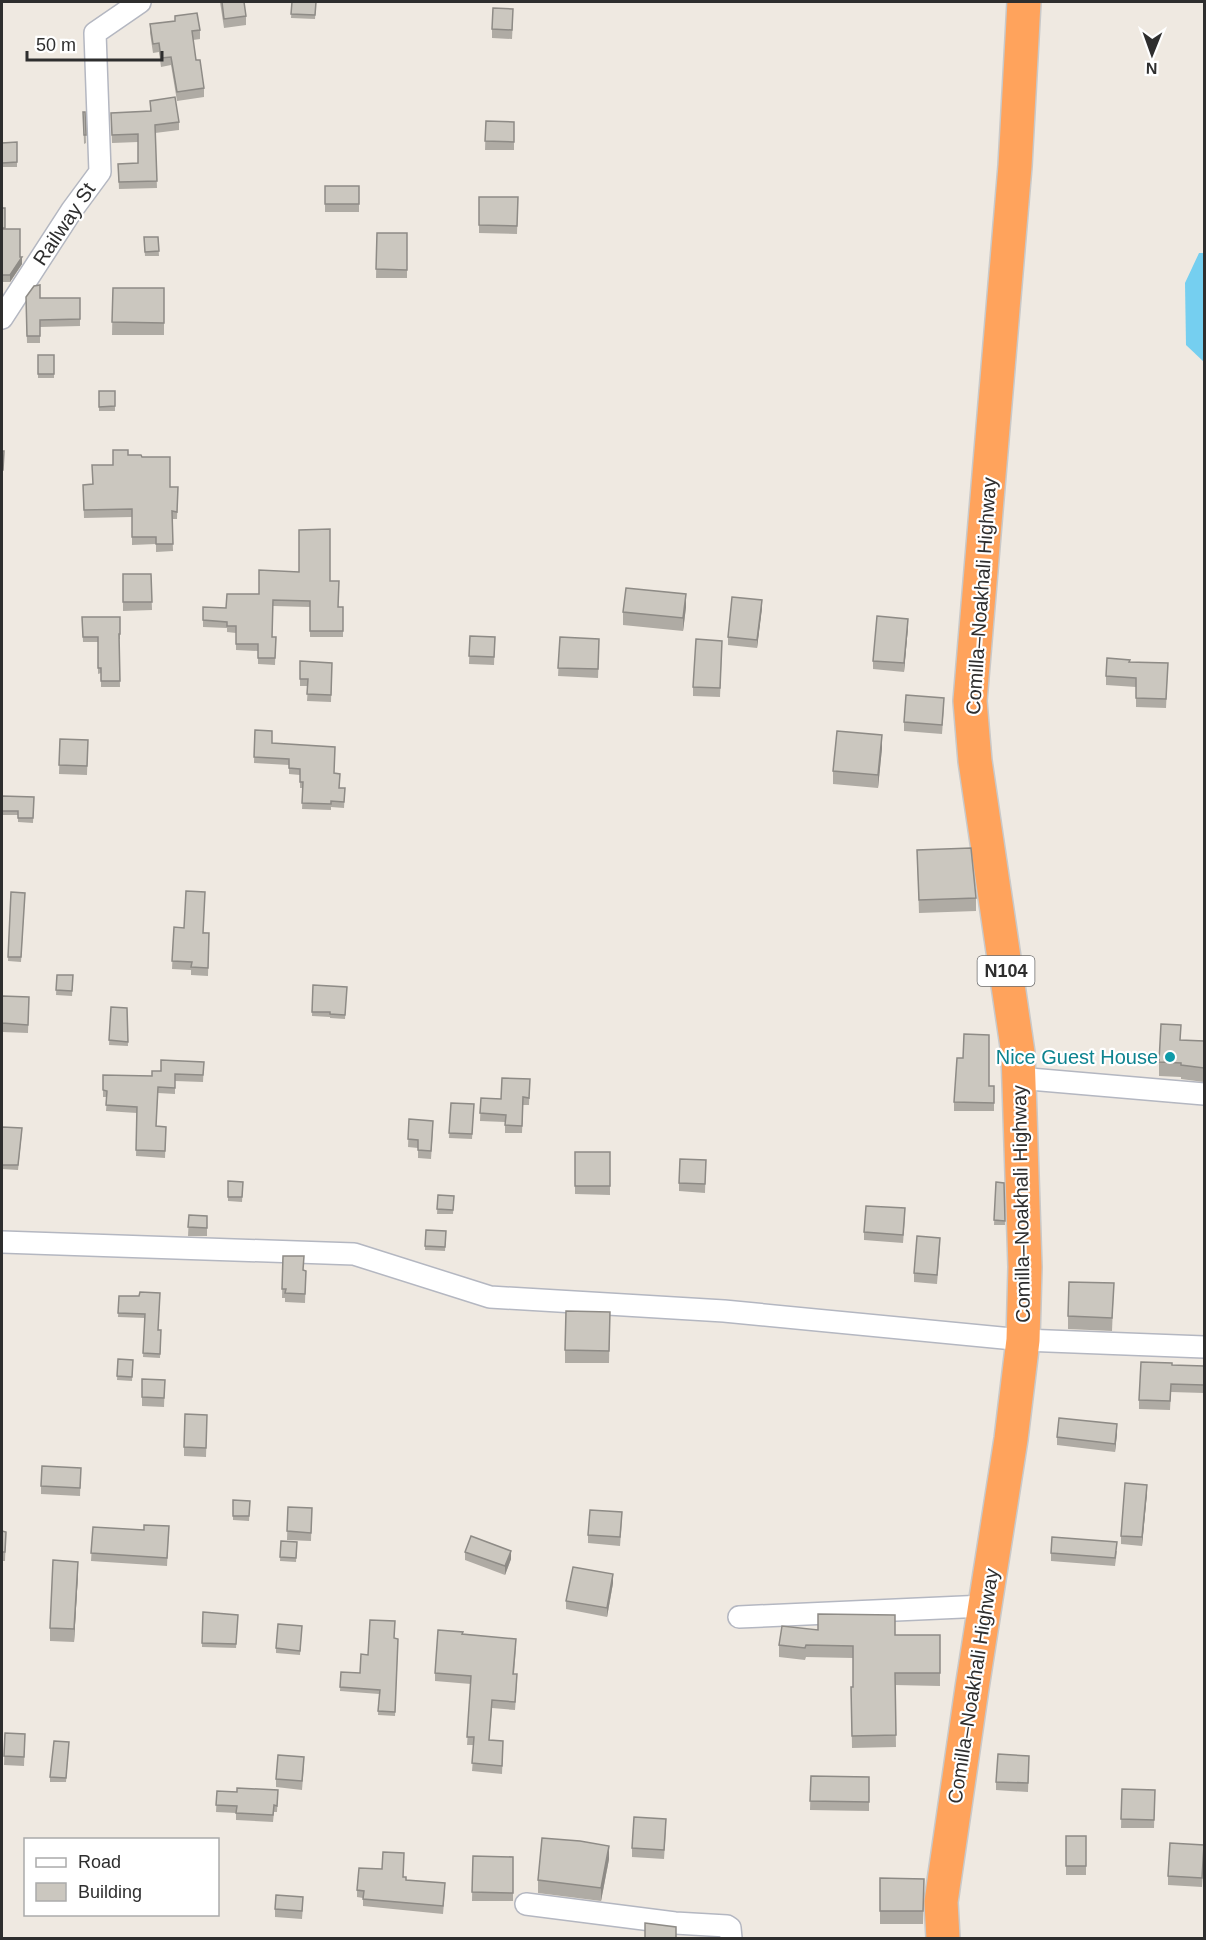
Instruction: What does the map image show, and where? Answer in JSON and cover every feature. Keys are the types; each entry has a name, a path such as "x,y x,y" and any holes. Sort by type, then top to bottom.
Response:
{"highway":[{"name":"Comilla–Noakhali Highway","path":"943,1938 941,1902 1011,1439 1023,1340 1024,1267 1018,1053 975,761 970,701 1015,166 1024,2"}],"street":[{"name":"Railway St","path":"2,318 72,210 100,172 95,33 140,2"},
{"path":"1018,1078 1204,1094"},
{"path":"2,1242 354,1254 490,1297 724,1311 1023,1340 1204,1347"},
{"path":"739,1617 985,1605"},
{"path":"526,1904 675,1923 727,1926 730,1928 732,1938"}],"water":[{"path":"1199,253 1204,253 1204,362 1186,345 1185,283"}],"building":[{"path":"222,2 244,2 246,16 224,19"},
{"path":"292,2 316,2 315,15 291,14"},
{"path":"493,8 513,9 512,30 492,29"},
{"path":"197,13 200,30 192,31 196,60 200,60 204,88 177,92 171,57 161,58 159,43 153,44 150,24 175,21 175,16"},
{"path":"175,97 179,122 155,125 157,181 119,182 118,164 138,163 138,134 112,135 111,113 151,111 150,101"},
{"path":"83,112 85,112 86,135 84,135"},
{"path":"486,121 514,122 514,142 485,141"},
{"path":"17,142 17,162 2,163 2,143"},
{"path":"325,186 359,186 359,204 325,204"},
{"path":"479,197 518,197 517,226 479,225"},
{"path":"2,208 5,208 5,228 2,228"},
{"path":"2,229 20,229 20,257 22,257 10,275 2,275"},
{"path":"377,233 407,233 407,270 376,269"},
{"path":"144,237 158,237 159,251 145,252"},
{"path":"40,285 40,298 80,298 80,319 40,320 40,336 27,336 26,297 34,286"},
{"path":"113,288 164,288 164,323 112,322"},
{"path":"38,355 54,355 54,374 38,374"},
{"path":"99,391 115,391 115,406 99,407"},
{"path":"113,450 128,450 128,455 141,455 142,457 170,457 170,487 178,487 177,512 172,511 173,544 156,544 156,537 132,537 132,509 84,510 83,485 93,484 92,465 113,465"},
{"path":"2,451 4,451 3,470 2,470"},
{"path":"330,529 330,581 339,581 338,607 343,607 343,631 310,631 310,601 273,600 272,637 276,637 275,658 258,658 258,644 236,644 236,626 227,626 227,622 203,620 203,607 226,608 227,594 259,594 259,570 299,572 299,530"},
{"path":"123,574 151,574 152,602 123,602"},
{"path":"626,588 686,594 683,618 623,612"},
{"path":"732,597 762,600 757,640 728,637"},
{"path":"877,616 908,619 904,663 873,661"},
{"path":"82,617 120,617 120,681 101,681 101,668 98,668 98,637 83,637"},
{"path":"470,636 495,637 494,657 469,656"},
{"path":"560,637 599,639 598,669 558,668"},
{"path":"696,639 722,641 720,688 693,687"},
{"path":"1107,658 1130,660 1129,662 1168,663 1166,699 1136,698 1136,678 1106,676"},
{"path":"300,661 332,663 331,695 307,694 308,679 300,679"},
{"path":"906,695 944,698 942,725 904,722"},
{"path":"255,730 272,731 272,743 335,747 334,773 340,774 339,788 345,788 344,802 302,803 303,782 300,782 300,769 289,768 289,759 254,757"},
{"path":"837,731 882,735 878,775 833,771"},
{"path":"60,739 88,740 87,766 59,765"},
{"path":"2,796 34,797 33,818 18,818 18,811 2,811"},
{"path":"971,848 976,898 919,900 917,850"},
{"path":"186,891 205,892 203,933 209,933 208,968 191,967 192,962 172,961 174,927 184,928"},
{"path":"11,892 25,893 21,957 8,957"},
{"path":"57,975 73,975 72,991 56,990"},
{"path":"313,985 347,987 345,1015 312,1012"},
{"path":"2,996 29,997 28,1025 2,1023"},
{"path":"111,1007 127,1008 128,1042 109,1040"},
{"path":"1161,1024 1181,1025 1180,1040 1204,1041 1204,1068 1181,1065 1181,1063 1159,1062"},
{"path":"964,1034 989,1035 989,1086 994,1086 994,1103 954,1102 957,1058 963,1058"},
{"path":"161,1060 204,1062 203,1075 175,1074 175,1088 158,1087 156,1126 166,1127 165,1151 136,1150 137,1107 106,1105 107,1091 103,1090 103,1075 152,1076 152,1071 161,1071"},
{"path":"502,1078 530,1079 529,1098 523,1097 522,1126 505,1125 506,1115 480,1113 481,1098 501,1099"},
{"path":"451,1103 474,1104 472,1134 449,1133"},
{"path":"409,1119 433,1121 431,1151 418,1150 418,1140 408,1139"},
{"path":"2,1127 22,1128 18,1165 2,1165"},
{"path":"575,1152 610,1152 610,1186 575,1186"},
{"path":"680,1159 706,1160 705,1184 679,1183"},
{"path":"228,1181 243,1182 242,1197 228,1197"},
{"path":"996,1182 1004,1183 1005,1221 994,1220"},
{"path":"438,1195 454,1196 453,1210 437,1209"},
{"path":"866,1206 905,1208 903,1235 864,1232"},
{"path":"189,1215 207,1216 207,1228 188,1227"},
{"path":"426,1230 446,1231 445,1247 425,1246"},
{"path":"917,1236 940,1238 937,1275 914,1273"},
{"path":"283,1256 304,1256 305,1294 285,1293 286,1289 282,1289"},
{"path":"1069,1282 1114,1283 1112,1318 1068,1316"},
{"path":"140,1292 160,1293 158,1330 161,1330 160,1354 143,1353 145,1314 118,1313 119,1296 139,1296"},
{"path":"566,1311 610,1312 609,1351 565,1350"},
{"path":"118,1359 133,1360 132,1377 117,1376"},
{"path":"1141,1362 1204,1366 1204,1385 1171,1384 1170,1401 1139,1400"},
{"path":"142,1379 165,1380 164,1398 142,1397"},
{"path":"185,1414 207,1415 206,1448 184,1447"},
{"path":"1059,1418 1117,1424 1115,1444 1057,1437"},
{"path":"42,1466 81,1468 80,1488 41,1486"},
{"path":"1125,1483 1147,1485 1142,1537 1121,1536"},
{"path":"233,1500 250,1501 249,1516 233,1516"},
{"path":"288,1507 312,1508 311,1533 287,1531"},
{"path":"590,1510 622,1512 620,1537 588,1535"},
{"path":"144,1525 169,1526 167,1558 91,1553 93,1527 144,1530"},
{"path":"2,1531 6,1532 5,1552 2,1552"},
{"path":"471,1536 511,1551 505,1566 465,1552"},
{"path":"1052,1537 1117,1542 1115,1558 1051,1553"},
{"path":"281,1541 297,1542 296,1558 280,1557"},
{"path":"53,1560 78,1562 74,1629 50,1628"},
{"path":"573,1567 613,1574 607,1608 566,1601"},
{"path":"203,1612 238,1615 236,1644 202,1643"},
{"path":"818,1614 895,1615 895,1635 940,1635 940,1673 895,1673 896,1735 852,1736 853,1646 806,1645 805,1648 779,1645 782,1626 818,1630"},
{"path":"370,1620 395,1621 394,1638 398,1639 395,1712 378,1711 380,1690 340,1687 341,1672 360,1673 361,1654 368,1655"},
{"path":"278,1624 302,1626 300,1651 276,1648"},
{"path":"438,1630 516,1639 513,1674 517,1674 515,1702 492,1700 489,1740 503,1741 502,1766 472,1763 474,1737 467,1737 471,1676 435,1673"},
{"path":"5,1733 25,1734 24,1757 4,1756"},
{"path":"54,1741 69,1742 66,1778 50,1777"},
{"path":"998,1754 1029,1756 1028,1783 996,1782"},
{"path":"278,1755 304,1757 302,1781 276,1779"},
{"path":"811,1776 869,1777 869,1802 810,1801"},
{"path":"237,1788 278,1790 277,1806 274,1805 273,1815 236,1813 237,1806 216,1805 217,1791 237,1792"},
{"path":"1122,1789 1155,1790 1154,1820 1121,1819"},
{"path":"634,1817 666,1819 664,1850 632,1848"},
{"path":"1066,1836 1086,1836 1086,1866 1066,1866"},
{"path":"542,1838 609,1846 601,1888 538,1880"},
{"path":"1170,1843 1204,1845 1202,1878 1168,1876"},
{"path":"383,1852 404,1853 403,1877 406,1877 406,1880 445,1883 443,1906 363,1899 364,1891 357,1890 359,1868 382,1869"},
{"path":"473,1856 513,1857 513,1893 472,1892"},
{"path":"880,1878 924,1879 923,1911 880,1911"},
{"path":"276,1895 303,1897 302,1911 275,1909"},
{"path":"645,1923 676,1927 676,1938 645,1938"}],"place":[{"name":"Nice Guest House","path":"1170,1057"}]}
